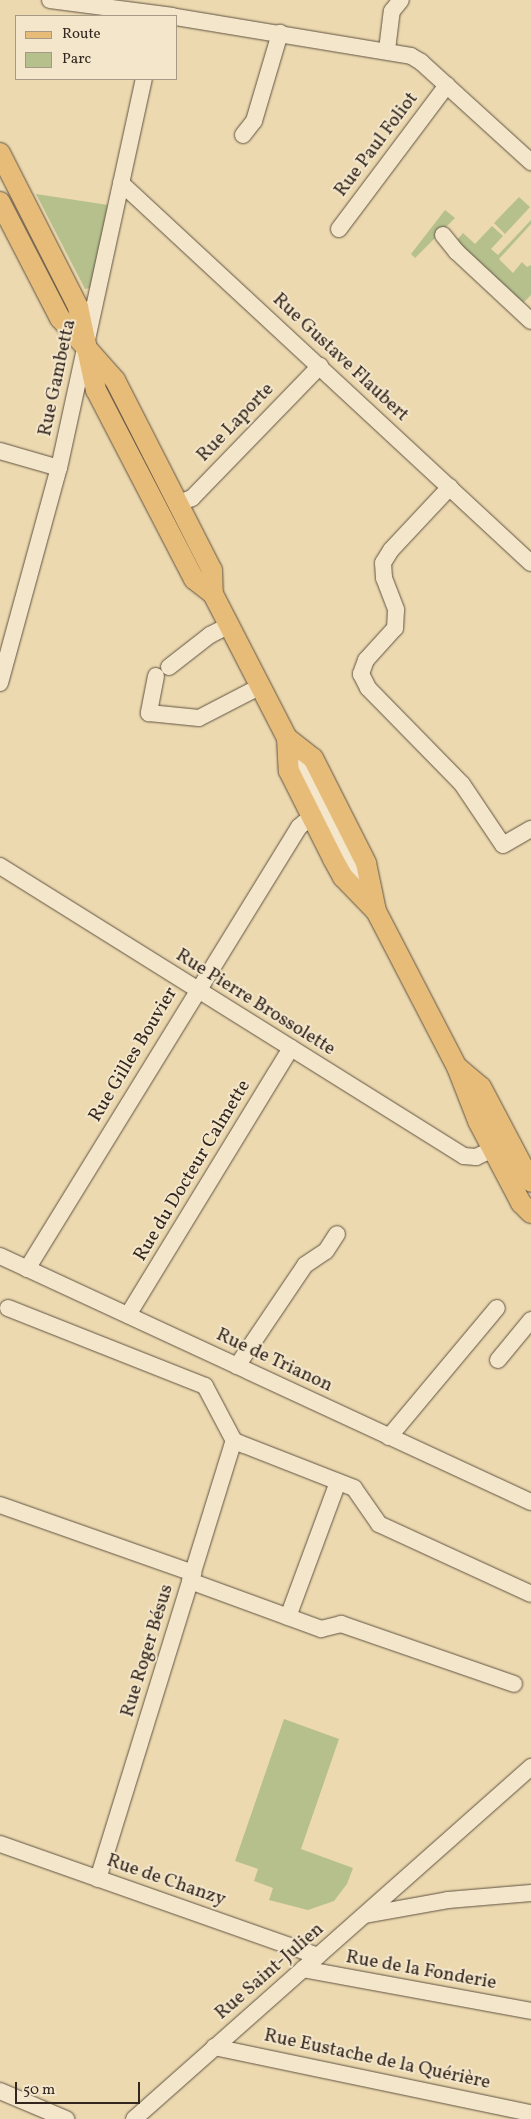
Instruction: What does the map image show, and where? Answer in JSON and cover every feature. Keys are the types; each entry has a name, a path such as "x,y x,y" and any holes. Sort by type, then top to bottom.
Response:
{"main road":[{"path":"0,153 78,307 96,390 194,579 213,594 230,625 287,738 289,770 343,877 376,911"},
{"path":"0,202 60,318 115,380 212,570 213,594"},
{"path":"287,738 313,758 366,864 376,911 457,1067 466,1095 493,1149 521,1203 530,1209"},
{"path":"457,1067 481,1087 531,1182"}],"street":[{"name":"Rue Paul Foliot","path":"50,0 157,10 172,15"},
{"path":"387,50 392,11 401,0"},
{"name":"Rue Paul Foliot","path":"178,16 387,50 422,62 531,162"},
{"path":"243,135 254,121 280,33"},
{"name":"Rue Gambetta","path":"0,683 59,468 87,347 144,80"},
{"name":"Rue Paul Foliot","path":"339,229 447,85"},
{"name":"Rue Gustave Flaubert","path":"121,183 531,563"},
{"path":"443,235 457,252 531,321"},
{"name":"Rue Laporte","path":"179,503 192,498 320,366"},
{"path":"0,451 59,468"},
{"path":"450,487 391,550 383,563 384,578 396,610 395,628 366,660 361,674 368,688 462,784 503,845 531,829"},
{"path":"230,625 210,635 163,672 149,712 198,718 260,686"},
{"name":"Rue Gilles Bouvier","path":"27,1269 299,827 312,816"},
{"name":"Rue Pierre Brossolette","path":"0,866 464,1156 476,1157 493,1149"},
{"name":"Rue du Docteur Calmette","path":"128,1315 291,1048"},
{"path":"237,1366 305,1265 326,1251 337,1234"},
{"name":"Rue de Trianon","path":"0,1256 531,1502"},
{"path":"8,1308 205,1386 234,1442 354,1488 380,1524 531,1594"},
{"path":"388,1437 497,1308"},
{"path":"498,1360 531,1320"},
{"path":"234,1442 191,1577 322,1629 341,1624 514,1684"},
{"path":"288,1617 338,1482"},
{"name":"Rue Roger Bésus","path":"0,1505 191,1577 98,1878"},
{"name":"Rue Saint-Julien","path":"134,2119 531,1768"},
{"name":"Rue de Chanzy","path":"0,1844 318,1956"},
{"path":"365,1915 448,1900 531,1893"},
{"name":"Rue de la Fonderie","path":"303,1969 531,2012"},
{"name":"Rue Eustache de la Quérière","path":"214,2048 531,2113"},
{"path":"0,2091 66,2119"}],"green space":[{"path":"36,194 108,205 91,288 85,289"},
{"path":"519,197 530,207 505,234 494,223"},
{"path":"445,210 455,218 415,258 411,254"},
{"path":"531,220 531,224 499,259 513,273 522,262 527,267 531,265 531,295 522,304 459,246 457,240 463,233 475,244 492,226 503,236 491,249 498,255"},
{"path":"284,1719 339,1739 301,1849 353,1868 347,1884 334,1901 308,1910 269,1900 273,1888 254,1881 258,1869 235,1861"}]}
